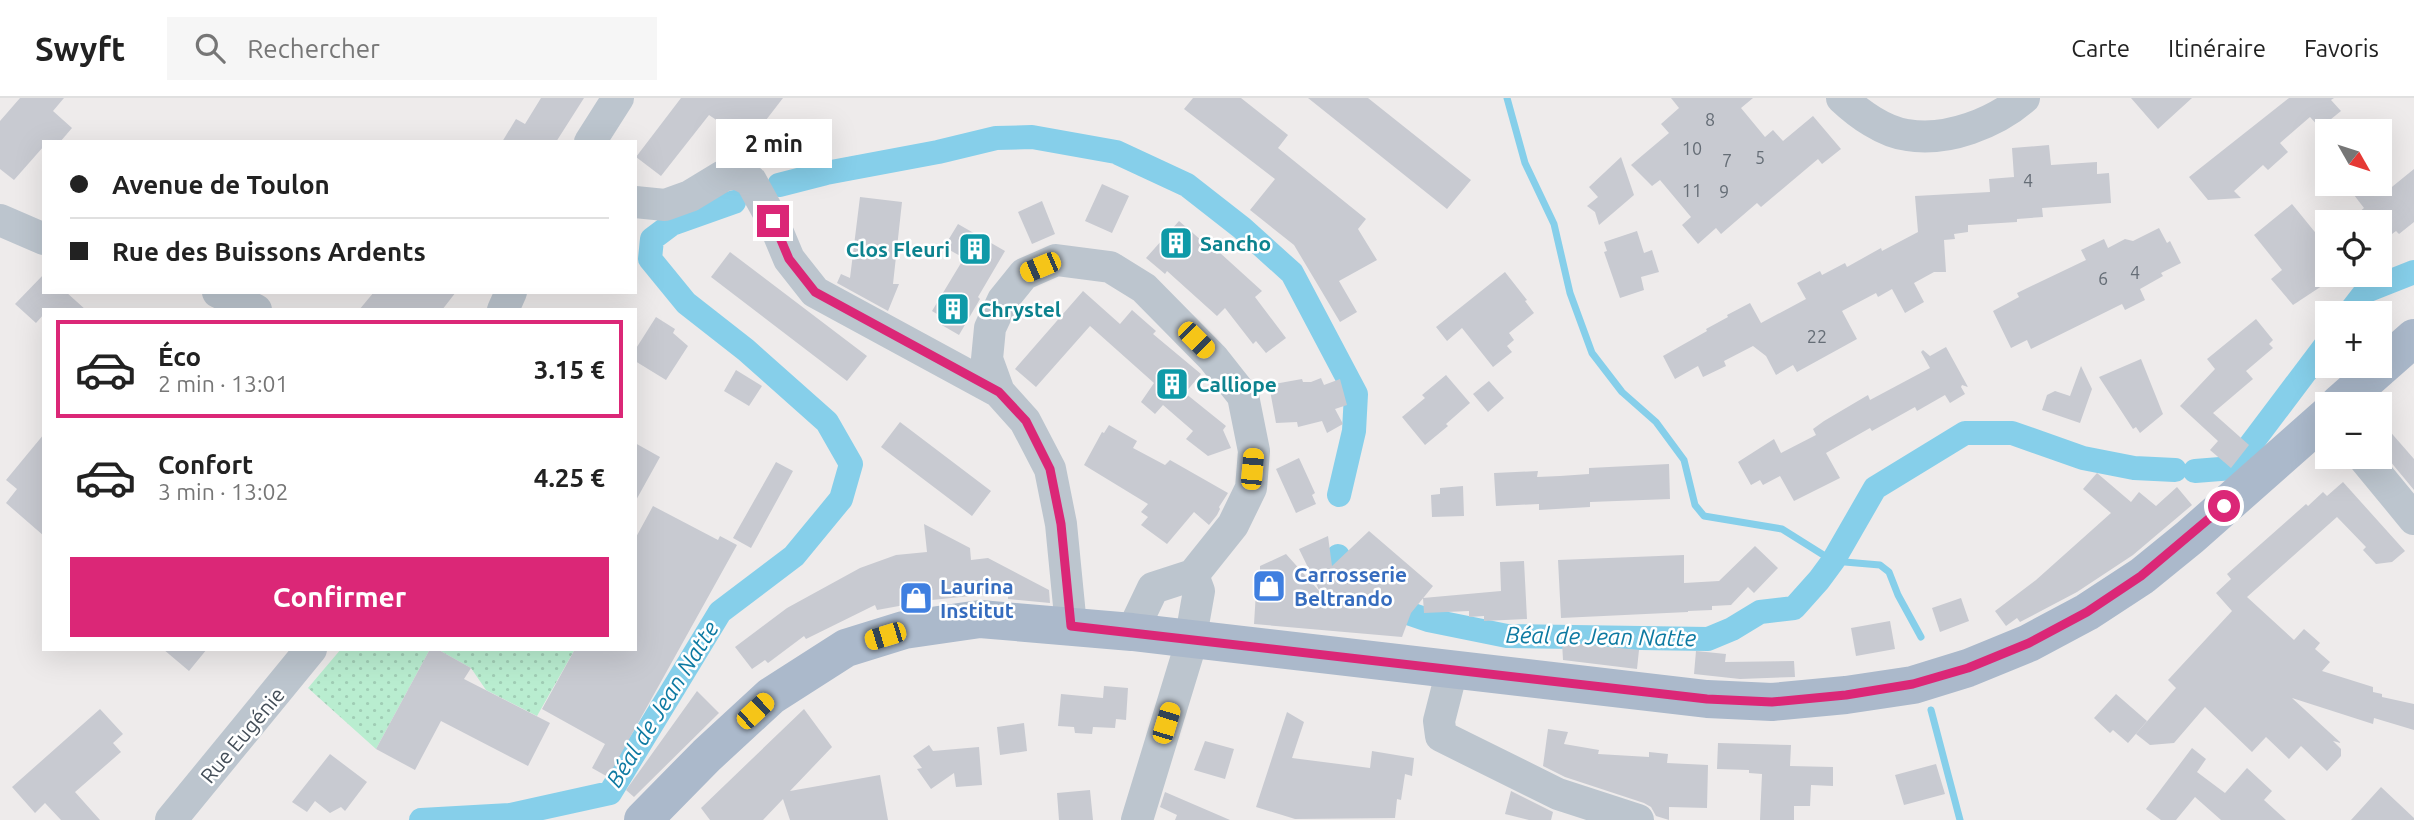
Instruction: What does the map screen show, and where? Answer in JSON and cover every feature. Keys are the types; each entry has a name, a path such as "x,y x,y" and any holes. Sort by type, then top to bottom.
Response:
{"main road":[{"path":"2353,392 2414,338"},
{"path":"643,820 771,696 846,648 904,629 980,619 1132,632 1707,699 1772,702 1846,695 1913,684 1968,668 2029,643 2087,612 2141,576 2190,537 2315,426"}],"street":[{"path":"591,140 618,98"},
{"path":"1842,98 1865,117 1889,129 1907,135 1938,135 1963,131 1983,123 2025,98"},
{"path":"637,202 665,205 690,196 723,176 736,173 751,181 773,221 789,259 815,292 999,392 1026,421 1050,469 1061,524 1071,626"},
{"path":"0,220 42,238"},
{"path":"999,392 987,359 990,328 1003,300 1024,274 1056,260 1110,267 1143,288 1213,358 1243,396 1254,451 1251,488 1233,525 1193,575 1153,588 1132,632"},
{"path":"222,294 252,308"},
{"path":"2373,469 2414,519"},
{"path":"1138,820 1190,639 1199,591 1193,575"},
{"name":"Rue Eugénie","path":"171,820 309,651"},
{"path":"1452,670 1439,721 1441,736 1558,794 1638,820"}],"green space":[{"path":"339,651 429,651 376,749 308,688"},
{"path":"441,651 574,651 537,716 486,690 471,668"}],"building":[{"path":"20,98 64,98 53,111 72,128 62,140 42,140 42,148 14,180 0,169 0,121"},
{"path":"541,98 584,98 557,140 503,140 516,119 525,124"},
{"path":"681,98 783,98 749,142 709,115 661,176 637,156"},
{"path":"1193,98 1241,98 1288,135 1278,148 1366,219 1358,229 1377,260 1339,281 1357,312 1340,322 1294,245 1250,210 1275,179 1184,109"},
{"path":"1308,98 1368,98 1471,180 1447,209"},
{"path":"1671,98 1753,98 1741,108 1765,137 1773,130 1783,141 1813,116 1841,149 1822,164 1818,159 1761,207 1757,203 1721,234 1716,228 1698,244 1682,225 1691,217 1660,180 1652,186 1631,165 1669,133 1661,124 1679,108"},
{"path":"2131,98 2192,98 2158,129"},
{"path":"2289,98 2334,98 2331,100 2341,111 2331,119 2315,119 2315,122 2310,117 2280,143 2288,152 2268,170 2263,165 2234,191 2241,198 2208,200 2189,177"},
{"path":"2049,145 2051,165 2097,162 2097,174 2109,173 2111,203 2042,208 2043,217 2017,219 2017,222 1968,225 1968,232 1954,234 1955,239 1944,240 1946,272 1934,272 1914,283 1924,302 1905,313 1892,289 1878,297 1876,293 1842,311 1857,339 1797,372 1793,365 1776,375 1766,356 1753,346 1724,361 1726,366 1703,377 1698,366 1675,379 1663,356 1707,331 1706,329 1728,317 1727,315 1750,303 1761,323 1806,299 1797,283 1820,271 1822,275 1845,263 1847,267 1918,232 1915,196 1990,192 1989,179 2014,177 2012,148"},
{"path":"1621,157 1634,195 1599,225 1595,212 1587,206 1598,197 1589,187"},
{"path":"2414,169 2414,222 2399,234 2396,231 2392,234 2392,210 2362,210 2364,208 2355,196 2392,196 2392,187"},
{"path":"1102,184 1129,196 1112,233 1085,221"},
{"path":"860,197 902,202 893,284 899,284 888,311 837,283 841,274 850,278"},
{"path":"1042,201 1055,234 1032,244 1018,212"},
{"path":"2292,204 2315,232 2315,287 2320,287 2293,305 2271,279 2282,270 2254,235"},
{"path":"1179,221 1262,291 1255,297 1286,338 1266,353 1256,341 1253,344 1225,308 1217,316 1167,271 1165,274 1146,258"},
{"path":"958,224 1005,251 959,335 940,324 937,314 932,311 964,258 944,247"},
{"path":"2159,228 2167,243 2170,241 2181,263 2161,273 2163,276 2140,289 2145,300 2125,310 2122,304 2031,349 2027,340 2011,348 1993,311 2019,297 2017,293 2086,260 2081,250 2104,239 2108,248 2125,239 2133,241"},
{"path":"1637,231 1644,253 1652,250 1659,272 1641,277 1644,290 1620,298 1604,252 1607,251 1604,242"},
{"path":"730,252 867,356 847,381 711,277"},
{"path":"1505,272 1534,313 1509,333 1514,340 1507,346 1512,352 1493,367 1462,328 1447,341 1436,327"},
{"path":"42,276 42,294 68,294 84,308 42,308 42,316 36,323 15,304"},
{"path":"1083,291 1120,324 1132,310 1156,331 1153,334 1201,374 1185,393 1226,426 1223,430 1231,448 1208,456 1186,439 1193,431 1163,405 1155,414 1141,402 1154,383 1090,326 1036,387 1015,369"},
{"path":"372,294 454,294 444,308 361,308"},
{"path":"656,317 675,329 673,333 688,346 666,380 637,362 637,347"},
{"path":"2256,319 2273,340 2269,344 2273,348 2246,371 2253,379 2213,413 2249,445 2231,468 2210,450 2218,441 2180,406 2215,369 2207,359"},
{"path":"1946,347 1968,387 1961,387 1965,394 1950,403 1945,395 1917,411 1915,407 1826,453 1840,478 1794,501 1780,476 1763,485 1760,480 1751,485 1738,462 1774,439 1781,453 1816,435 1813,429 1868,395 1870,400 1930,368 1921,352 1923,350 1930,356"},
{"path":"2141,359 2163,414 2140,433 2136,427 2133,429 2099,377"},
{"path":"2081,366 2092,389 2080,423 2042,410 2047,395 2055,391 2070,396"},
{"path":"736,370 762,386 749,406 724,391"},
{"path":"1446,375 1470,403 1425,445 1402,417 1425,398 1422,395"},
{"path":"1321,378 1324,385 1340,379 1347,405 1335,409 1343,424 1327,433 1322,421 1298,427 1297,422 1276,423 1269,385 1302,379 1303,382 1311,382"},
{"path":"1489,381 1504,398 1488,412 1473,394"},
{"path":"900,422 991,491 972,516 881,447"},
{"path":"1109,425 1137,441 1133,448 1165,465 1170,460 1228,493 1209,525 1194,512 1167,544 1141,525 1148,517 1141,512 1148,504 1084,465 1102,432 1104,433"},
{"path":"2392,434 2414,459 2414,490 2392,463"},
{"path":"42,436 42,534 6,503 17,489 6,480"},
{"path":"637,444 660,457 637,498"},
{"path":"1299,458 1315,493 1312,495 1316,504 1296,513 1276,469"},
{"path":"776,462 793,471 751,548 733,538"},
{"path":"1669,464 1670,499 1590,502 1590,507 1539,510 1539,504 1496,506 1494,473 1538,471 1537,477 1560,476 1589,474 1589,468"},
{"path":"2097,473 2131,502 2139,492 2156,506 2177,487 2192,505 2133,555 2077,592 2020,622 2017,618 2006,626 1995,611 2036,580 2111,513 2083,489"},
{"path":"2343,482 2405,551 2392,562 2376,564 2363,550 2366,547 2337,517 2247,597 2294,640 2304,629 2320,643 2315,649 2330,662 2322,671 2373,687 2373,692 2382,694 2382,697 2414,704 2414,730 2374,718 2373,724 2292,698 2341,743 2333,741 2341,749 2341,756 2327,771 2301,746 2289,759 2266,737 2252,752 2205,707 2174,743 2150,745 2136,734 2176,688 2168,680 2232,611 2216,593 2231,579 2227,574 2306,504 2308,506 2323,492 2327,496"},
{"path":"1463,486 1464,516 1432,517 1431,495 1440,494 1440,488"},
{"path":"653,506 718,540 720,536 737,545 608,777 592,768 605,744 542,709 574,651 637,651 637,535"},
{"path":"924,524 970,548 971,560 988,558 1049,590 1050,603 1008,599 1008,592 932,600 877,610 875,605 806,639 804,636 768,663 765,660 752,669 735,647 787,608 860,568 896,555 927,552"},
{"path":"1369,531 1433,586 1411,613 1402,637 1254,624 1256,592 1260,592 1260,566 1286,554 1320,592 1299,549 1328,536 1332,566"},
{"path":"1755,546 1778,568 1754,593 1748,587 1731,605 1688,612 1561,618 1558,560 1684,555 1684,583 1719,581"},
{"path":"1524,561 1527,619 1484,621 1484,616 1469,617 1469,611 1424,613 1423,598 1501,591 1500,562"},
{"path":"1961,598 1969,621 1940,632 1932,608"},
{"path":"1890,621 1895,649 1856,656 1851,628"},
{"path":"1562,642 1639,650 1637,669 1563,660"},
{"path":"165,651 205,651 189,671"},
{"path":"429,651 441,651 471,668 464,679 550,723 528,766 441,721 415,770 376,749"},
{"path":"1696,651 1726,654 1725,662 1794,661 1795,677 1740,679 1694,674"},
{"path":"1104,686 1128,688 1126,720 1116,719 1115,728 1093,727 1092,734 1075,733 1074,727 1058,726 1061,694 1103,698"},
{"path":"697,691 719,713 634,797 626,790"},
{"path":"2116,694 2147,721 2128,743 2113,730 2110,733 2094,718"},
{"path":"100,709 123,734 113,743 121,752 75,792 100,820 61,820 45,803 35,813 12,787"},
{"path":"804,709 832,747 790,791 880,775 888,820 790,820 783,799 763,820 710,820 701,808"},
{"path":"1287,712 1304,722 1292,758 1370,768 1372,751 1414,758 1412,776 1405,774 1401,800 1397,799 1395,818 1295,819 1256,807"},
{"path":"1024,723 1027,751 1000,755 997,727"},
{"path":"1548,729 1568,732 1564,744 1599,750 1598,754 1649,757 1649,752 1668,754 1667,763 1708,765 1707,808 1669,807 1669,820 1656,816 1651,807 1644,803 1565,777 1543,766"},
{"path":"1205,741 1234,749 1225,779 1194,770"},
{"path":"1718,743 1791,745 1790,766 1833,767 1833,786 1811,785 1810,806 1794,806 1794,820 1760,820 1762,774 1749,773 1749,770 1717,769"},
{"path":"929,745 933,751 979,747 982,785 956,787 954,773 931,789 917,769 922,768 913,756"},
{"path":"2192,748 2206,759 2197,772 2225,793 2247,768 2272,791 2264,800 2286,820 2221,820 2195,797 2176,820 2161,820 2146,809"},
{"path":"330,754 367,782 345,811 341,807 330,813 315,801 307,812 292,802"},
{"path":"1936,764 1945,794 1904,805 1895,775"},
{"path":"2381,787 2414,818 2414,820 2351,820"},
{"path":"1090,790 1093,820 1059,820 1057,793"},
{"path":"1511,791 1553,812 1551,820 1529,820 1505,814"},
{"path":"1165,792 1230,820 1175,820 1177,815 1160,807"}],"waterway":[{"path":"1507,98 1525,163 1554,224 1570,293 1592,353 1622,392 1656,422 1684,460 1695,505 1704,516 1782,529 1833,561 1880,565 1889,572 1921,637"},
{"name":"Béal de Jean Natte","path":"779,185 996,138 1032,137 1116,152 1187,185 1242,228 1292,273 1356,394 1354,431 1339,495"},
{"name":"Béal de Jean Natte","path":"421,820 510,815 610,793 720,612 794,556 841,499 851,464 827,422 746,350 686,303 650,259 652,239 672,224 734,202"},
{"name":"Béal de Jean Natte","path":"2358,301 2366,291 2414,272"},
{"name":"Béal de Jean Natte","path":"2195,471 2233,468 2315,359"},
{"name":"Béal de Jean Natte","path":"1338,556 1363,590 1390,607 1428,620 1507,636 1708,639 1732,629 1760,612 1794,608 1833,561 1875,488 1965,433 2012,433 2083,458 2134,468 2175,470"},
{"path":"1931,710 1960,820"}],"place":[{"name":"Sancho","path":"1176,243"},
{"name":"Clos Fleuri","path":"975,249"},
{"name":"Chrystel","path":"953,309"},
{"name":"Calliope","path":"1172,384"},
{"name":"Carrosserie Beltrando","path":"1269,586"},
{"name":"Laurina Institut","path":"916,598"}],"route":[{"path":"773,221 789,259 815,292 999,392 1026,421 1050,469 1061,524 1071,626 1707,699 1772,702 1846,695 1913,684 1968,668 2029,643 2087,612 2141,576 2224,506"}]}
